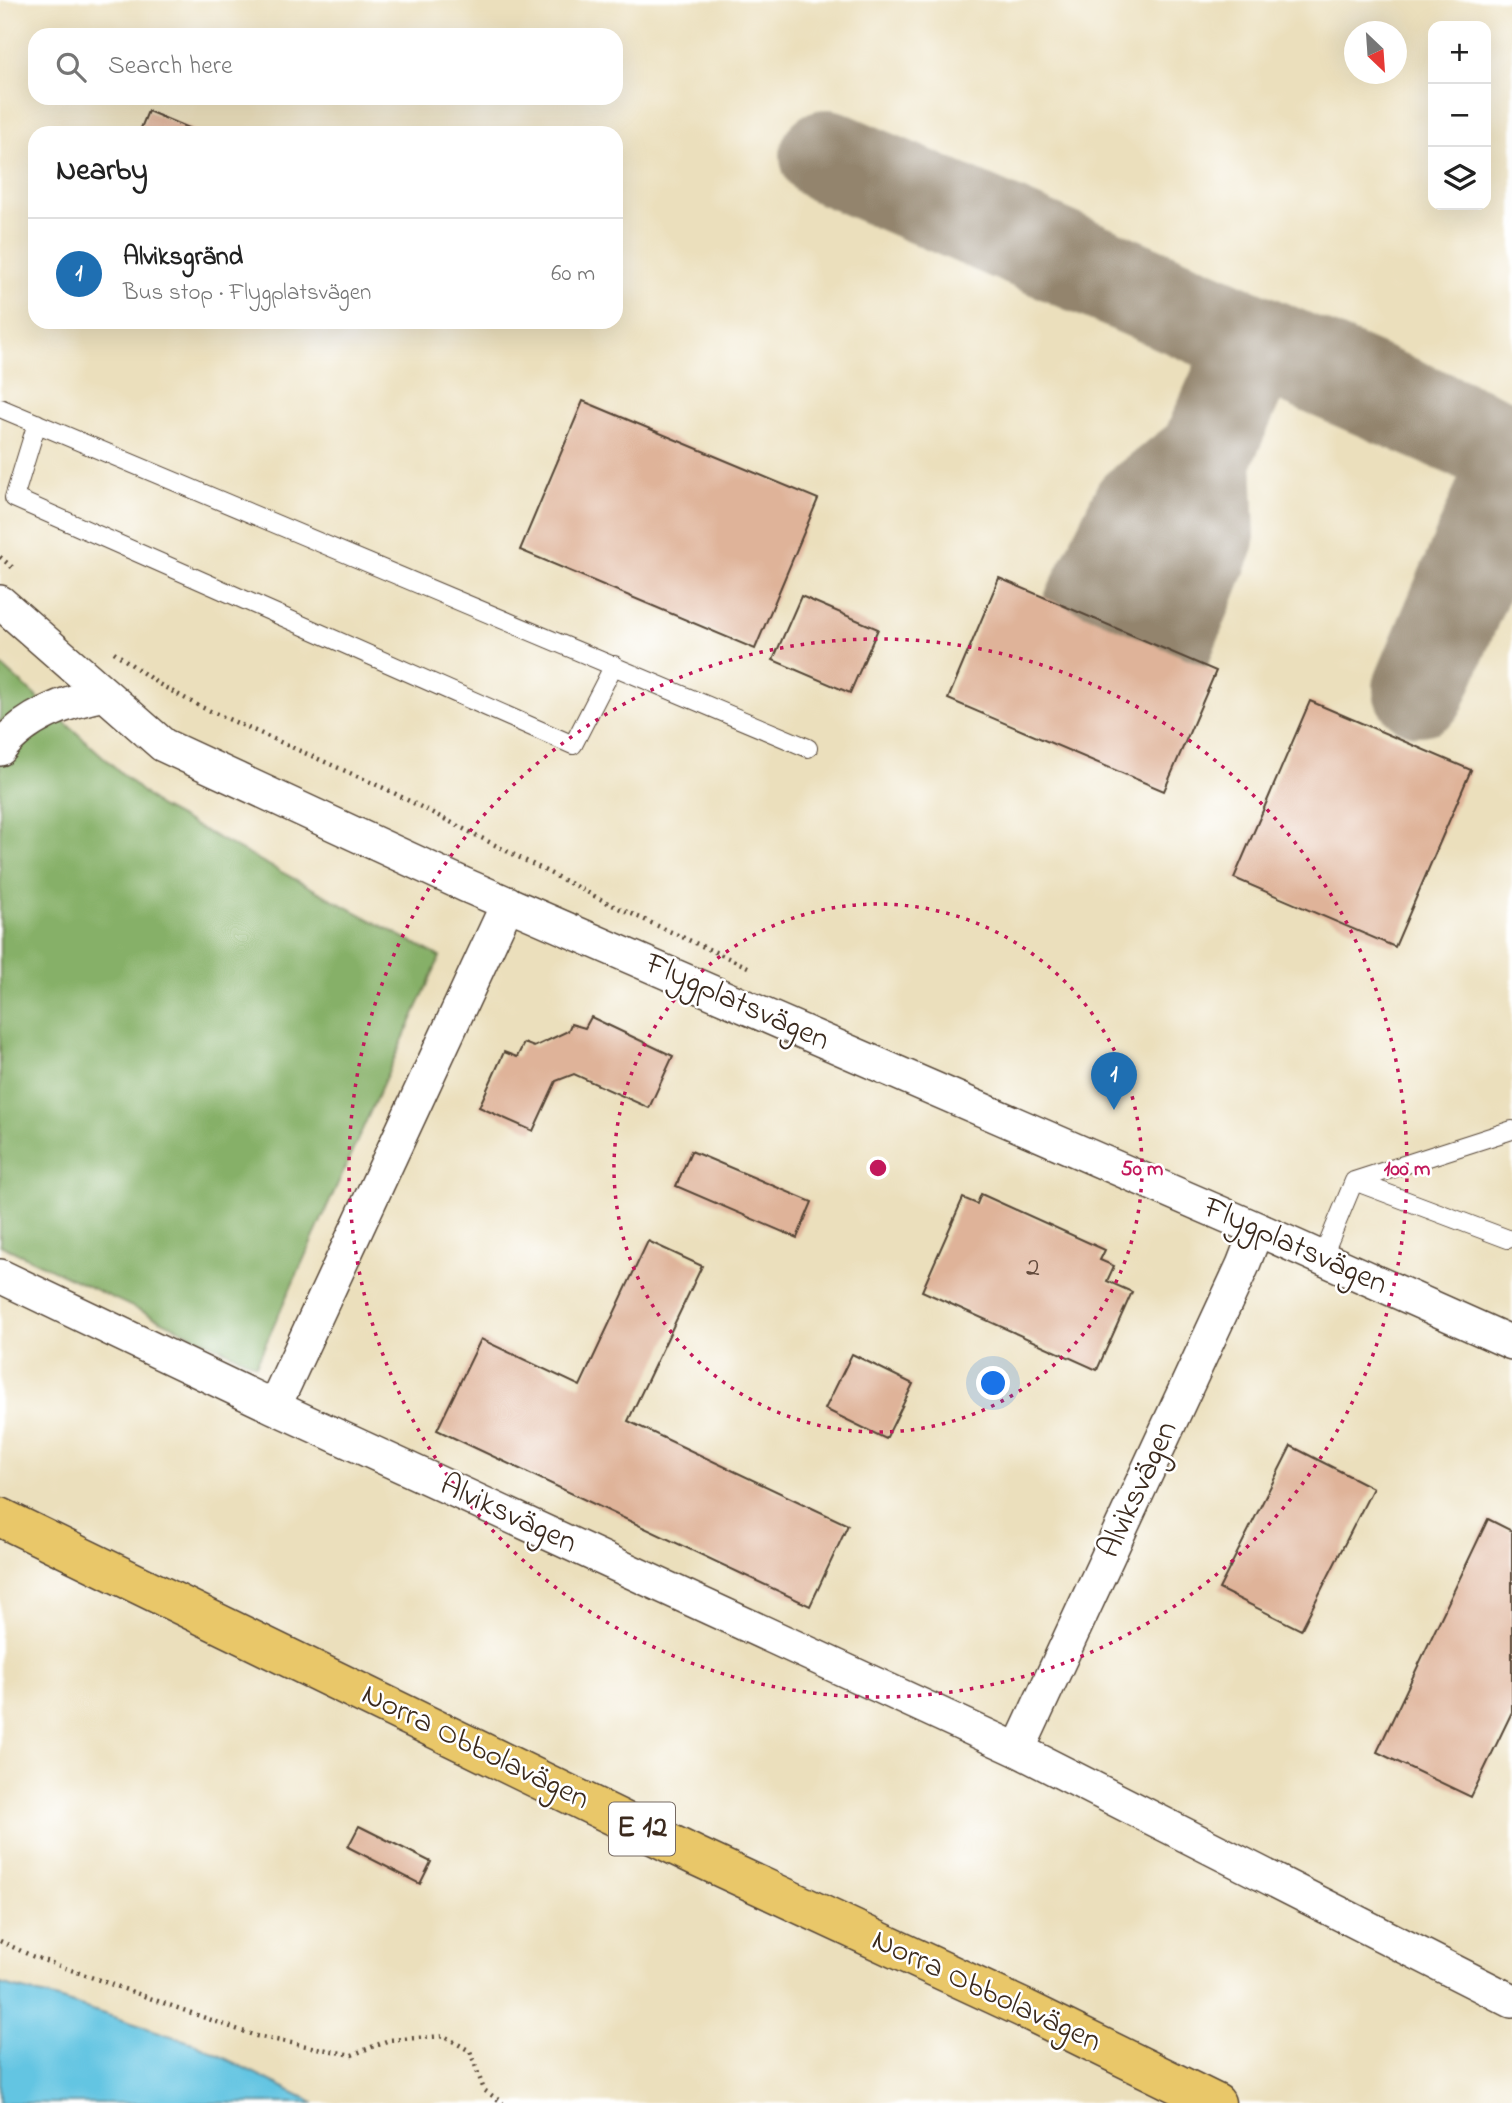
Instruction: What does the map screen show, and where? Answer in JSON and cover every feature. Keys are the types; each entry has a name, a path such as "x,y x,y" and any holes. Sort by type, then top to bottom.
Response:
{"highway":[{"name":"Norra Obbolavägen","path":"0,1517 698,1857 1216,2103"}],"street":[{"name":"Flygplatsvägen","path":"0,602 163,745 508,903 1512,1343"},
{"path":"0,750 7,740 39,716 79,699 105,694"},
{"path":"274,1407 508,903"},
{"name":"Alviksvägen","path":"1018,1750 1243,1265 1257,1229"},
{"name":"Alviksvägen","path":"0,1276 274,1407 1018,1750 1512,2001"}],"lane":[{"path":"0,408 808,748"},
{"path":"37,423 14,498 573,745 614,666"},
{"path":"1322,1258 1354,1181 1512,1130"},
{"path":"1354,1181 1508,1239"}],"path":[{"path":"0,558 20,574"},
{"path":"113,652 157,683 199,706 386,789 611,905 751,968"},
{"path":"0,1941 32,1956 256,2036 352,2055 388,2040 444,2036 470,2051 484,2090 503,2103"}],"green space":[{"path":"0,664 158,806 440,957 256,1365 0,1245"}],"water":[{"path":"0,1984 58,1999 196,2044 315,2103 0,2103"}],"building":[{"path":"148,111 183,126 142,126"},
{"path":"583,401 818,499 755,649 520,550"},
{"path":"999,578 1216,671 1164,791 948,699"},
{"path":"801,596 878,629 850,693 773,660"},
{"path":"1310,701 1471,770 1395,947 1234,878"},
{"path":"591,1017 673,1056 649,1108 574,1074 556,1081 533,1131 479,1107 504,1052 517,1057 524,1043 534,1047 568,1031 571,1024 585,1028"},
{"path":"691,1151 812,1202 797,1238 676,1186"},
{"path":"981,1194 1105,1250 1100,1260 1114,1266 1107,1281 1132,1292 1097,1370 922,1291 963,1198 977,1204"},
{"path":"648,1241 702,1266 628,1421 848,1525 810,1606 437,1430 481,1339 580,1386"},
{"path":"852,1354 913,1384 886,1439 825,1409"},
{"path":"1291,1446 1373,1488 1301,1630 1219,1589"},
{"path":"1488,1519 1512,1531 1512,1712 1471,1797 1377,1752"},
{"path":"359,1826 431,1862 420,1884 348,1847"}],"taxiway":[{"path":"827,156 1512,451"},
{"path":"1166,644 1208,538 1205,456 1256,341"},
{"path":"1088,612 1138,508 1205,456"},
{"path":"1420,689 1512,471"}],"place":[{"name":"Alviksgränd","path":"1114,1110"}]}
